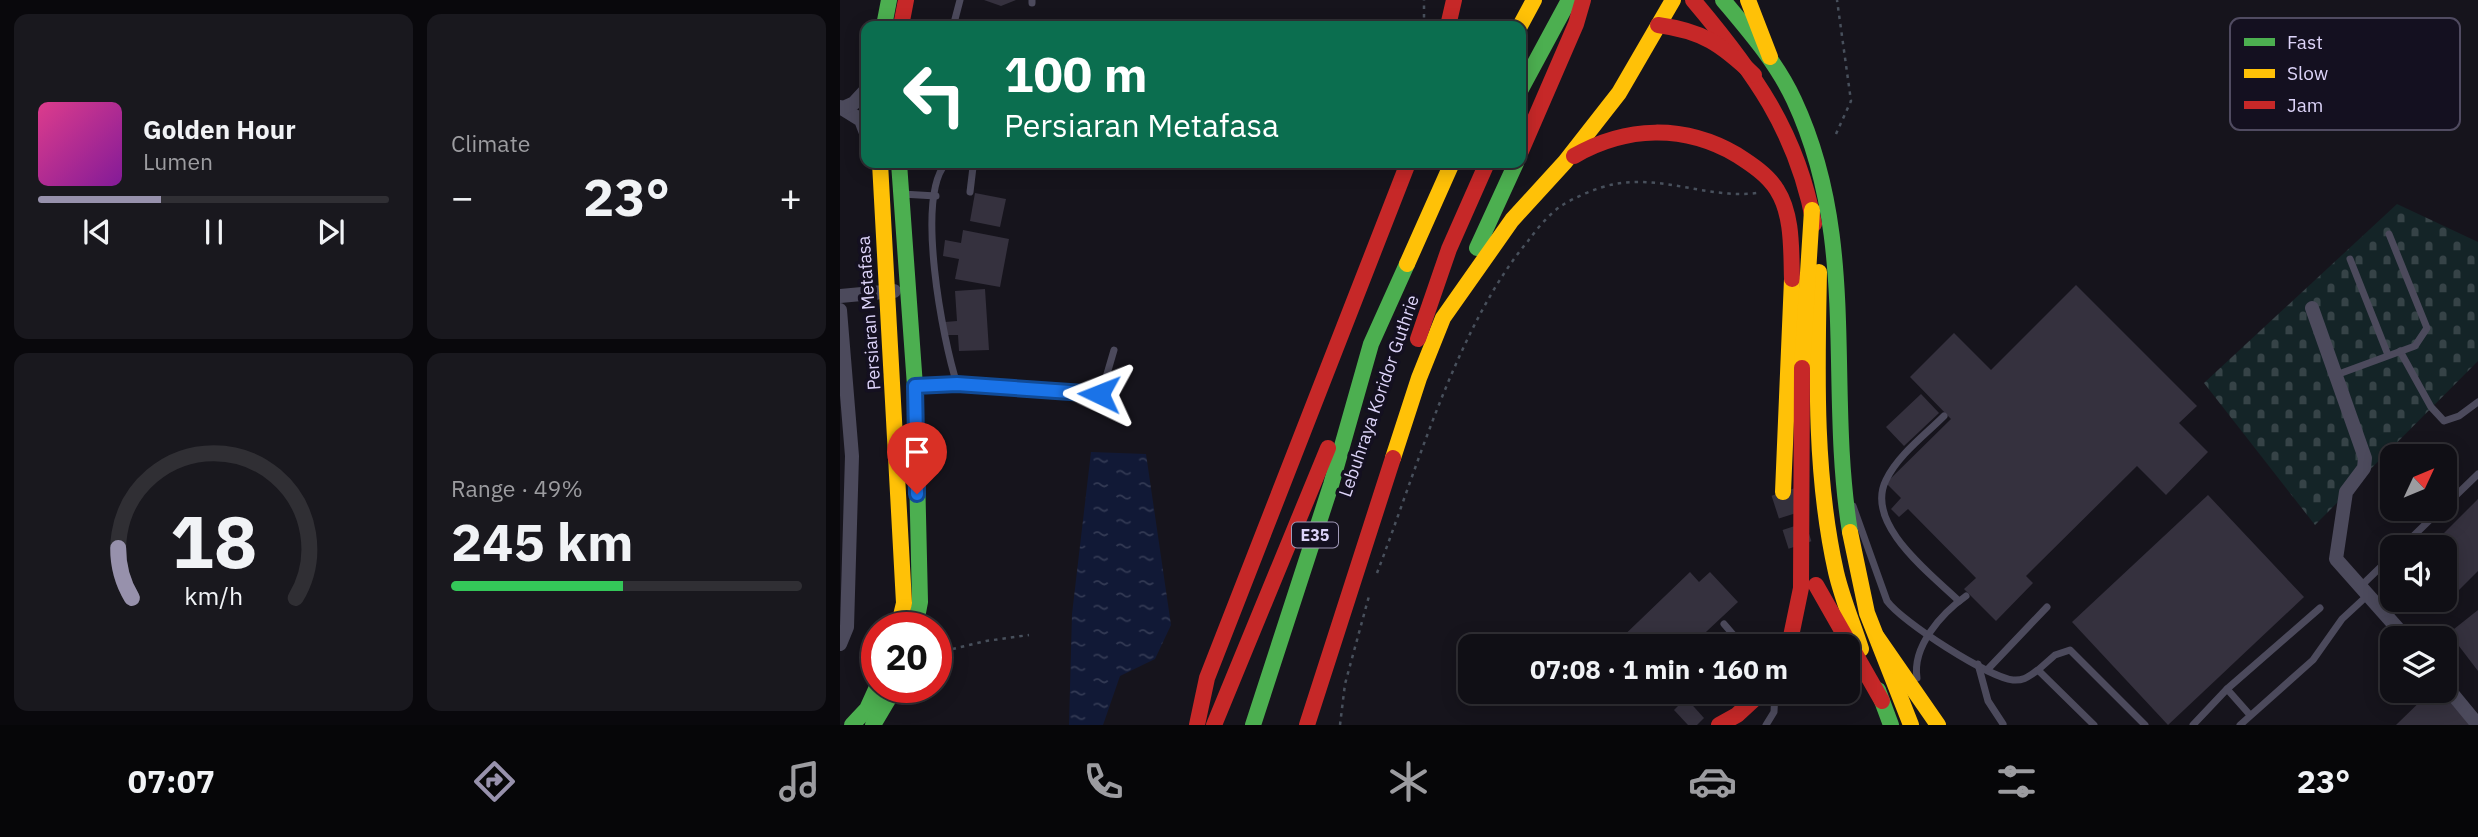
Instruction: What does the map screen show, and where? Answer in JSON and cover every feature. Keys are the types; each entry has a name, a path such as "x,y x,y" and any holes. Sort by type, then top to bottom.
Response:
{"main road":[{"path":"885,21 890,0"},
{"path":"902,21 906,0"},
{"path":"1449,21 1454,0"},
{"path":"1523,21 1534,0"},
{"path":"1526,80 1569,0"},
{"path":"1526,139 1576,24 1583,0"},
{"path":"1443,318 1511,220 1564,162 1619,93 1673,0"},
{"path":"1693,0 1775,105 1789,135 1812,210 1819,272 1817,370 1824,504 1837,575 1891,725"},
{"path":"1723,0 1770,57"},
{"path":"1748,0 1770,57 1795,101 1828,196 1836,262 1840,424 1845,489 1857,575 1877,637 1911,725"},
{"path":"1658,25 1700,31 1713,37 1754,75"},
{"path":"1564,162 1591,145 1614,136 1647,130 1677,132 1737,155 1779,192 1786,212 1793,259 1783,492"},
{"name":"Persiaran Metafasa","path":"880,168 889,291 904,603 902,612"},
{"path":"900,168 915,386 918,612"},
{"path":"1197,725 1207,678 1406,168"},
{"name":"Lebuhraya Koridor Guthrie","path":"1253,725 1331,485 1371,344 1450,168"},
{"name":"Lebuhraya Koridor Guthrie","path":"1290,725 1449,249 1485,168"},
{"path":"1307,725 1419,378 1443,318 1514,168"},
{"path":"1792,634 1801,588 1801,377 1812,210"},
{"path":"1214,725 1371,344"},
{"path":"1816,585 1882,701"},
{"path":"1877,637 1937,725"},
{"path":"852,725 870,703"},
{"path":"873,725 886,703"},
{"path":"1719,725 1737,715 1749,704"}],"street":[{"path":"841,107 854,103 861,95"},
{"path":"841,107 861,120"},
{"path":"874,168 881,200"},
{"path":"840,296 908,289"},
{"path":"2312,308 2365,458 2364,468 2346,492 2336,559 2396,626"},
{"path":"840,310 852,456 847,627 840,644"},
{"path":"2457,698 2477,721"}],"lane":[{"path":"955,21 960,0"},
{"path":"943,168 939,175 933,225 937,298 944,346 957,384"},
{"path":"970,192 972,168"},
{"path":"901,194 936,196"},
{"path":"2336,375 2415,345 2427,328 2389,234"},
{"path":"2350,259 2388,355"},
{"path":"915,386 957,384 1095,396 1102,391 1114,350"},
{"path":"2400,351 2431,407 2444,421 2459,416 2478,402"},
{"path":"1944,416 1896,464 1885,482 1882,505 1886,521 1899,540 1959,601"},
{"path":"2457,494 2478,474"},
{"path":"1845,489 1860,519 1886,601 1894,611 1927,636 2014,680 2025,679 2055,655 2070,650 2145,725"},
{"path":"2415,535 2428,522"},
{"path":"2240,725 2312,660 2380,572"},
{"path":"1925,710 1915,670 1927,636 1966,596"},
{"path":"1988,669 2047,607"},
{"path":"2193,725 2227,690 2320,608"},
{"path":"1724,624 1733,634"},
{"path":"1978,664 1988,701 2003,723"},
{"path":"2038,670 2094,725"},
{"path":"2227,690 2250,715"},
{"path":"1766,725 1774,712 1774,704"}],"path":[{"path":"1424,0 1424,21"},
{"path":"1836,134 1851,102 1837,0"},
{"path":"1373,583 1456,366 1503,270 1540,226 1560,207 1615,184 1672,184 1730,196 1760,193"},
{"path":"1340,725 1345,684 1369,595"},
{"path":"952,649 1029,635"}],"green space":[{"path":"2397,204 2478,242 2478,361 2396,444 2380,444 2380,460 2315,525 2204,383"}],"water":[{"path":"1091,452 1146,454 1171,625 1155,659 1120,676 1103,725 1069,725 1072,614"}],"building":[{"path":"984,0 1016,0 1001,6"},
{"path":"975,193 1006,199 1000,227 970,221"},
{"path":"963,230 1009,239 1000,287 955,279 959,259 943,256 945,240 961,243"},
{"path":"2076,285 2197,406 2179,423 2208,452 2166,495 2137,466 2026,576 2033,583 1996,621 1964,589 1976,578 1908,509 1899,517 1891,509 1901,498 1886,483 1951,419 1910,377 1954,333 1991,370"},
{"path":"985,289 989,350 959,351 958,335 945,335 945,322 957,321 955,291"},
{"path":"1921,394 1939,413 1904,446 1886,427"},
{"path":"2208,495 2304,597 2168,725 2072,622"},
{"path":"2478,499 2478,571 2457,592 2457,535 2442,535"},
{"path":"1690,572 1699,582 1710,572 1738,602 1704,634 1625,634"},
{"path":"2478,610 2478,671 2457,643 2457,627"},
{"path":"2419,703 2453,703 2474,725 2396,725"},
{"path":"1680,704 1691,704 1704,718 1697,725 1688,725 1674,710"}],"tunnel":[{"path":"1783,492 1800,545"}],"traffic: fast":[{"path":"885,21 889,0"},
{"path":"1526,80 1569,0"},
{"path":"1723,0 1762,48 1787,86 1814,153 1827,206 1838,314 1843,477 1850,532"},
{"path":"899,168 915,386 918,612"},
{"path":"1477,248 1514,168"},
{"path":"1253,725 1331,485 1371,344 1407,264"},
{"path":"1878,690 1891,725"},
{"path":"852,725 870,703"},
{"path":"873,725 886,703"}],"traffic: slow":[{"path":"1523,21 1534,0"},
{"path":"1393,458 1419,378 1443,318 1512,220 1565,162 1619,93 1673,0"},
{"path":"1748,0 1770,57"},
{"path":"880,168 904,603 902,612"},
{"path":"1407,264 1450,168"},
{"path":"1802,368 1812,210"},
{"path":"1819,272 1818,385 1824,498 1836,572 1861,649"},
{"path":"1783,492 1792,279"},
{"path":"1850,532 1867,613 1911,725"},
{"path":"1877,637 1938,725"}],"traffic: jam":[{"path":"902,21 906,0"},
{"path":"1449,21 1454,0"},
{"path":"1526,139 1576,24 1583,0"},
{"path":"1693,0 1735,52 1770,104 1796,160 1814,224"},
{"path":"1658,25 1699,35 1721,47 1754,75"},
{"path":"1574,156 1614,139 1655,133 1696,138 1737,155 1769,179 1782,200 1790,233 1792,279"},
{"path":"1197,725 1207,678 1406,168"},
{"path":"1418,339 1449,249 1485,168"},
{"path":"1791,634 1801,588 1802,368"},
{"path":"1214,725 1328,448"},
{"path":"1307,725 1393,458"},
{"path":"1816,585 1882,701"},
{"path":"1719,725 1737,715 1749,704"}],"route":[{"path":"917,494 915,386 957,384 1095,396 1099,394"}]}
